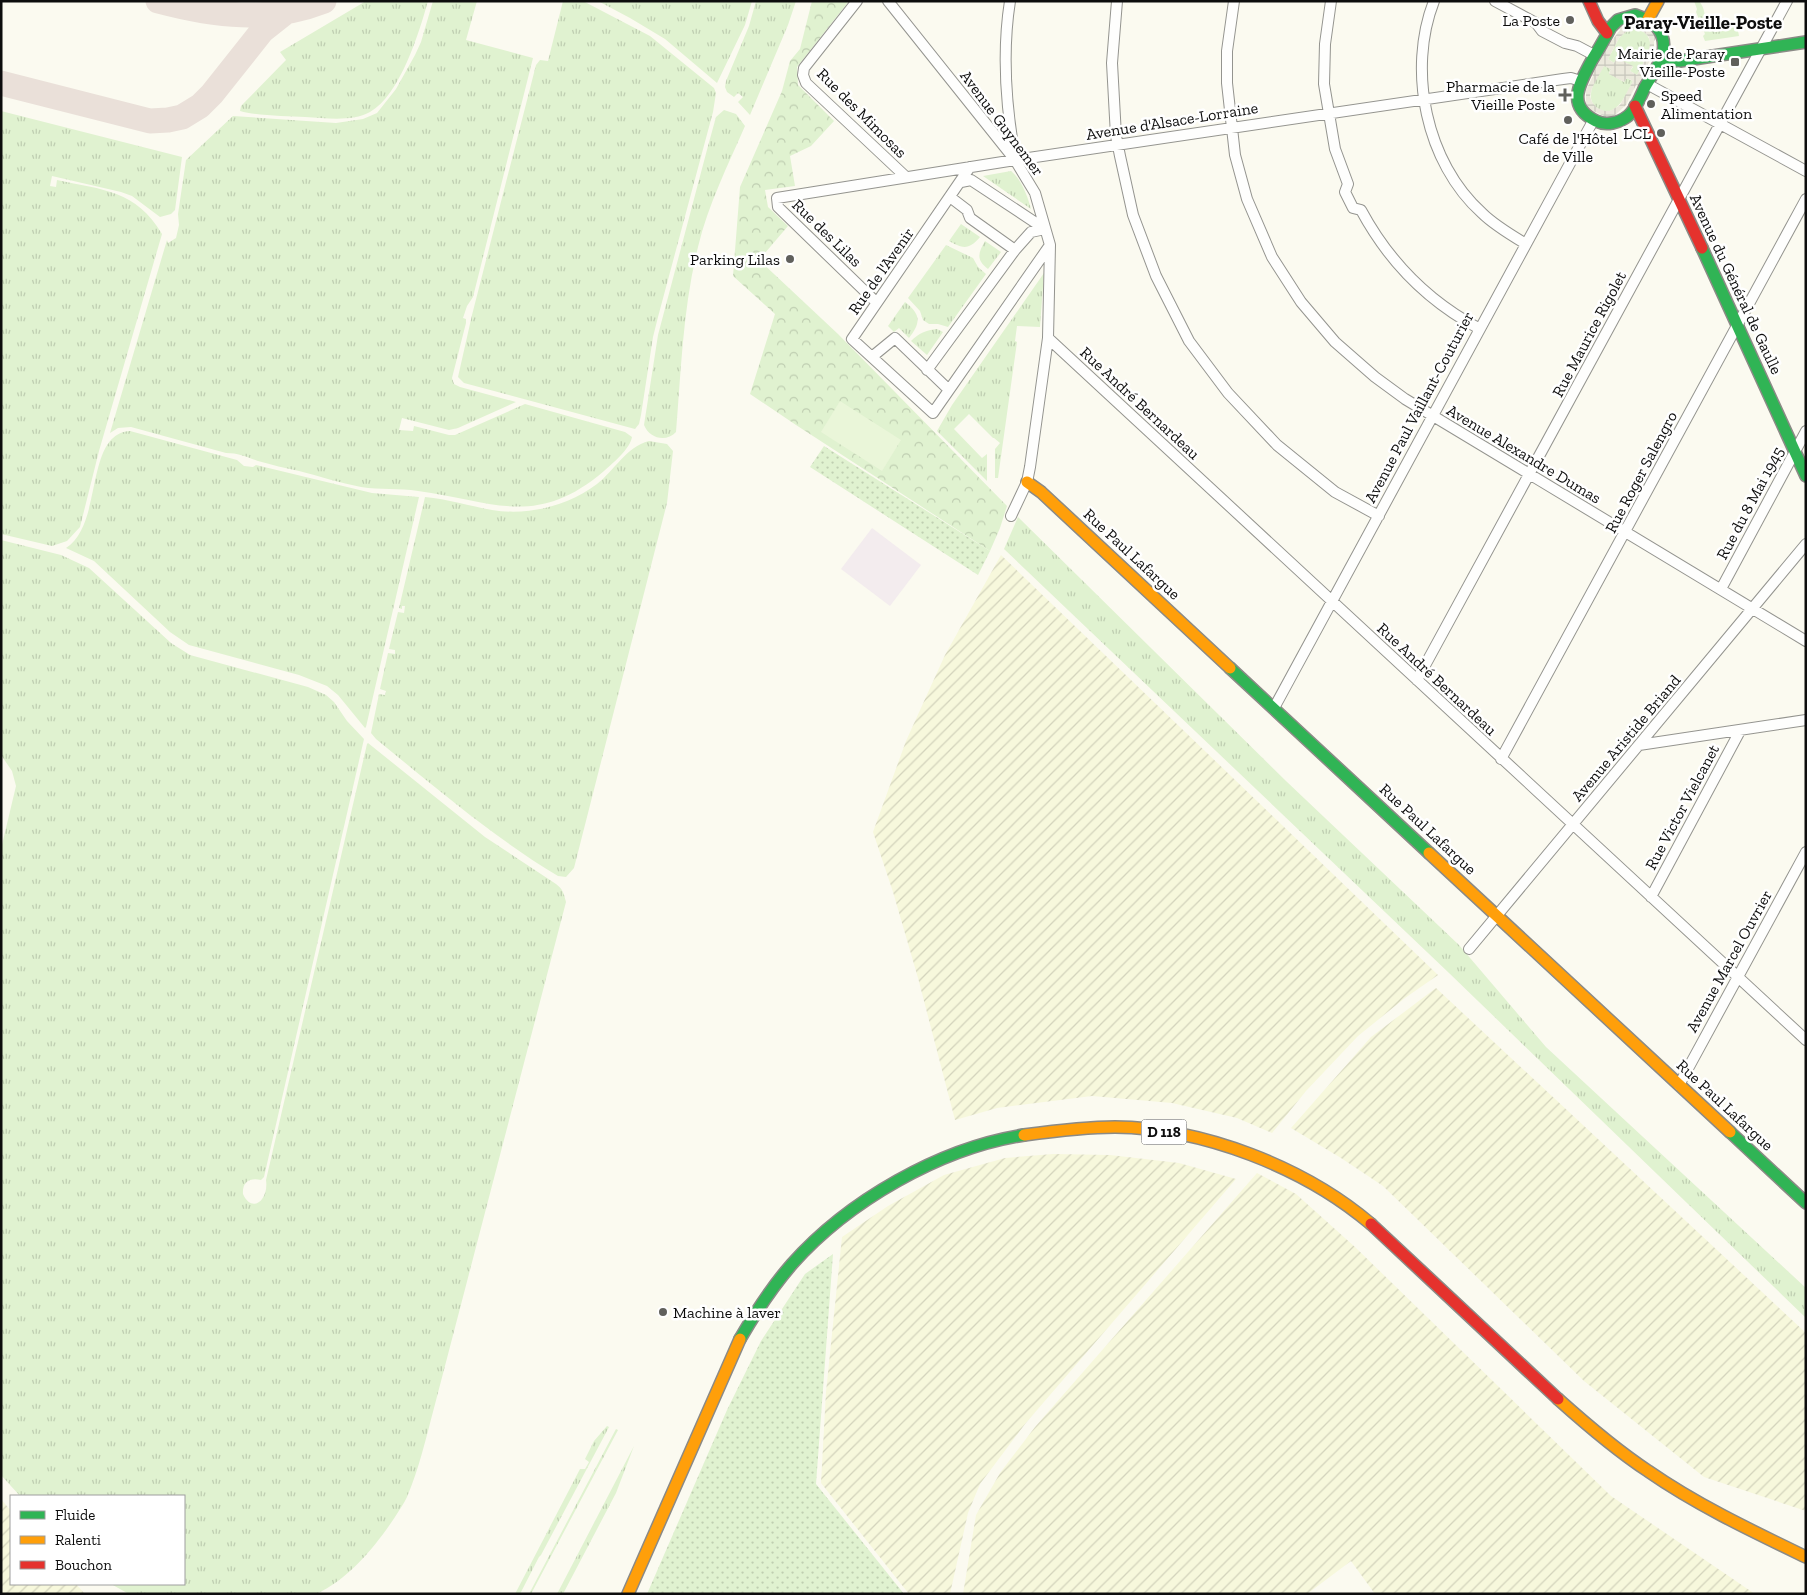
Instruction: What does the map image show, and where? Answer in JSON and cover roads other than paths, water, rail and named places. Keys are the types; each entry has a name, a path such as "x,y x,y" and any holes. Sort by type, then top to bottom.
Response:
{"street":[{"name":"Rue des Mimosas","path":"857,1 804,68 803,75 806,83 906,177"},
{"name":"Avenue Guynemer","path":"888,1 1015,160 1035,193 1050,245 1048,338 1027,482 1012,516"},
{"path":"1010,1 1006,85 1008,120 1015,160"},
{"path":"1117,1 1112,63 1118,145 1133,216 1156,276 1189,341 1228,393 1277,445 1335,492 1379,516"},
{"name":"Avenue Alexandre Dumas","path":"1234,1 1227,51 1227,84 1235,155 1247,199 1272,258 1302,302 1334,342 1375,377 1432,416 1806,641"},
{"path":"1331,1 1324,62 1328,114 1335,149 1348,184 1346,192 1353,208 1361,210 1390,256 1418,285 1450,312 1480,329"},
{"path":"1434,1 1422,51 1424,99 1433,136 1444,162 1461,190 1482,213 1526,244"},
{"path":"1496,1 1536,23 1542,31 1594,55"},
{"path":"1589,1 1598,21 1607,33"},
{"path":"1648,19 1658,1"},
{"name":"Rue Maurice Rigolet","path":"1417,680 1787,1"},
{"path":"1628,16 1641,16 1657,26 1664,49 1635,106 1627,118 1617,123 1600,123 1586,116 1578,102 1577,93 1594,55 1607,33 1618,20 1628,16"},
{"path":"1660,59 1680,61 1806,42"},
{"name":"Avenue d'Alsace-Lorraine","path":"778,207 777,198 906,177 1563,79 1571,78 1581,81"},
{"path":"1647,84 1806,171"},
{"name":"Avenue du Général de Gaulle","path":"1635,106 1806,476"},
{"name":"Avenue Paul Vaillant-Couturier","path":"1274,708 1593,121"},
{"name":"Rue de l'Avenir","path":"970,167 852,339 873,356 933,413 1050,245"},
{"path":"961,182 971,180 1045,229"},
{"path":"950,197 967,210 970,218 1015,250"},
{"name":"Rue Roger Salengro","path":"1501,759 1806,199"},
{"name":"Rue des Lilas","path":"778,207 876,302"},
{"path":"927,370 1015,250 1031,232 1045,229"},
{"path":"873,356 895,338 949,390"},
{"name":"Rue André Bernardeau","path":"1048,338 1806,1040"},
{"name":"Rue du 8 Mai 1945","path":"1721,589 1806,431"},
{"name":"Rue Paul Lafargue","path":"1027,482 1048,499 1274,708 1806,1203"},
{"name":"Avenue Aristide Briand","path":"1469,949 1806,544"},
{"path":"1639,745 1806,720"},
{"name":"Rue Victor Vielcanet","path":"1651,897 1740,731"},
{"name":"Avenue Marcel Ouvrier","path":"1679,1085 1806,852"},
{"name":"D 118","path":"628,1594 735,1349 753,1316 794,1263 850,1213 910,1174 941,1160 1000,1139 1037,1132 1102,1126 1138,1128 1178,1134 1229,1147 1264,1159 1322,1189 1347,1205 1383,1236 1586,1423 1625,1455 1688,1498 1733,1522 1806,1556"}],"place":[{"name":"La Poste","path":"1570,20"},
{"name":"Mairie de Paray Vieille-Poste","path":"1735,62"},
{"name":"Pharmacie de la Vieille Poste","path":"1565,95"},
{"name":"Speed Alimentation","path":"1651,104"},
{"name":"Café de l'Hôtel de Ville","path":"1568,120"},
{"name":"LCL","path":"1661,133"},
{"name":"Parking Lilas","path":"790,259"},
{"name":"Machine à laver","path":"663,1312"}],"district":[{"name":"Paray-Vieille-Poste","path":"1703,22"}]}
